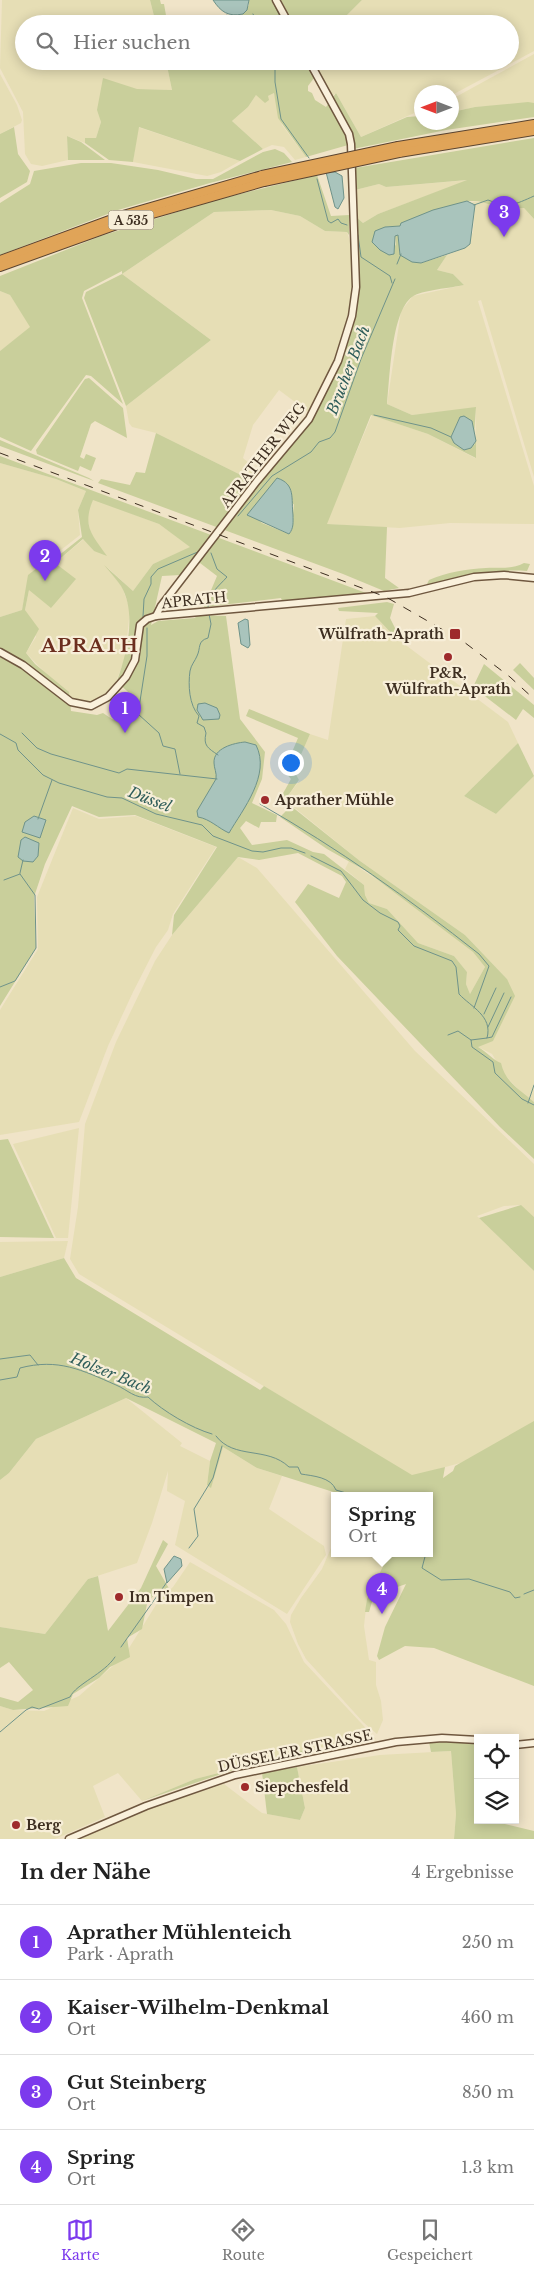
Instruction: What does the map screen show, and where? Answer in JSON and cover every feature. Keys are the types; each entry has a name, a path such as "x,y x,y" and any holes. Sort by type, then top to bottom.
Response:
{"highway":[{"name":"A 535","path":"0,260 124,215 263,178 534,124"},
{"name":"A 535","path":"399,150 534,131"},
{"name":"A 535","path":"0,267 120,224 263,178"}],"main road":[{"path":"276,0 284,15"},
{"name":"APRATHER WEG","path":"156,616 161,606 257,481 309,419 330,380 345,342 356,287 350,139 314,70"},
{"name":"APRATH","path":"0,652 23,665 71,702 91,706 108,697 126,677 135,660 140,625 147,619 156,616 416,592 474,577 504,575 534,578"},
{"name":"DÜSSELER STRASSE","path":"69,1839 146,1806 235,1775 406,1741 442,1738 474,1740"},
{"path":"519,1745 534,1743"}],"shaded area":[{"path":"2,0 150,0 154,15 15,15 15,70 168,70 172,90 136,89 99,112 101,122 96,138 85,138 85,143 67,136 68,160 42,166 31,164 25,154 23,112 0,68"},
{"path":"362,0 534,0 534,51 519,59 519,15 347,15"},
{"path":"534,54 534,103 475,107 459,110 459,95 505,70 519,70 519,62"},
{"path":"318,70 499,70 459,91 459,85 414,85 414,113 361,137 336,93 332,96"},
{"path":"0,74 17,105 22,120 21,123 0,134"},
{"path":"274,93 282,125 306,157 295,160 284,147 272,145 263,149 232,121 248,107 256,95 268,96"},
{"path":"138,127 240,161 221,172 207,176 133,162"},
{"path":"469,180 378,214 363,223 356,217 355,190 379,184 386,187"},
{"path":"478,201 505,209 524,208 534,219 534,477 481,300 478,301 534,486 534,524 450,523 400,528 326,524 372,415 428,434 475,458 476,408 412,415 387,404 401,311 413,296 464,285 453,274 437,270 447,255 465,248 473,232 475,205 472,202"},
{"path":"271,210 300,216 325,231 347,232 351,244 353,297 336,361 311,414 279,390 253,425 243,458 260,473 255,478 247,478 156,433 132,427 129,423 126,406 211,340 122,274 214,212"},
{"path":"0,291 10,295 31,327 0,351"},
{"path":"0,463 56,479 86,491 78,510 80,535 29,575 22,610 0,617"},
{"path":"93,499 159,524 191,547 153,564 133,591 107,567 122,587 130,609 125,658 114,687 98,701 90,703 79,702 69,697 26,653 36,637 25,610 29,590 69,586 75,580 55,563 84,539 94,551 87,514"},
{"path":"375,616 395,637 508,722 518,743 464,796 496,814 534,776 534,1102 521,1092 504,1074 492,1054 478,1047 507,979 465,935 360,861 285,800 299,781 294,771 310,734 328,740 346,619"},
{"path":"73,808 99,819 136,816 216,847 173,914 168,930 156,947 133,992 108,1046 79,1122 0,1135 0,1010 38,949 37,897"},
{"path":"238,857 257,868 415,1051 534,1164 534,1217 520,1205 504,1206 477,1216 534,1271 534,1423 464,1462 412,1476 79,1274 70,1259 78,1207 85,1124 116,1042 155,961 172,935"},
{"path":"349,861 403,897 473,952 485,967 470,994 466,984 467,972 454,956 418,943 387,909 369,903 365,895 364,885 345,869"},
{"path":"79,1128 68,1238 56,1238 13,1144"},
{"path":"68,1241 64,1258 0,1277 0,1242"},
{"path":"126,1398 182,1443 180,1446 210,1461 207,1485 210,1487 223,1447 257,1468 282,1476 269,1509 324,1546 326,1555 287,1614 175,1545 185,1501 167,1491 168,1471 137,1563 88,1579 45,1634 0,1627 0,1480 9,1473 36,1439"},
{"path":"331,1548 331,1557 380,1557 386,1560 367,1599 364,1626 369,1660 376,1662 376,1685 381,1701 383,1720 377,1734 363,1722 306,1659 290,1622 291,1615 301,1598 322,1569"},
{"path":"190,1562 274,1610 286,1624 304,1662 376,1739 296,1751 285,1756 195,1779 142,1801 118,1773 93,1786 105,1817 55,1839 0,1839 0,1706 13,1710 44,1711 79,1696 124,1656 159,1600 173,1587"},
{"path":"451,1751 456,1814 454,1839 79,1839 162,1804 224,1784 262,1813 300,1820 305,1808 297,1767 380,1755"}],"green space":[{"path":"150,0 160,0 161,4 164,4 166,15 154,15"},
{"path":"249,0 273,0 280,15 238,15 243,14 249,5"},
{"path":"281,0 362,0 347,15 288,15"},
{"path":"168,70 310,70 314,78 308,86 308,91 312,93 315,100 326,107 336,93 361,137 407,117 414,116 414,130 446,130 353,149 348,145 306,157 278,118 274,93 268,96 269,100 265,103 256,95 248,107 232,121 263,149 240,161 139,127 133,162 109,160 85,143 85,138 96,138 101,122 97,110 103,78 137,89 172,90"},
{"path":"534,103 534,117 459,128 459,110 475,107"},
{"path":"14,127 18,154 30,171 27,182 0,198 0,134"},
{"path":"67,136 81,142 105,160 68,160"},
{"path":"534,138 534,219 524,208 505,209 478,201 467,201 400,226 385,227 396,246 395,235 398,235 400,255 421,263 447,255 437,270 453,274 464,285 416,295 405,305 396,331 393,347 387,404 412,415 476,407 474,437 472,421 460,417 451,437 474,445 476,441 476,458 428,434 371,415 327,524 387,527 385,578 399,588 384,591 98,483 101,479 130,485 136,472 145,473 156,433 247,478 255,478 286,443 283,456 310,420 332,382 348,341 354,320 359,288 356,217 363,223 378,214 467,180 386,187 379,184 355,190 355,168","holes":["294,504 289,534 259,520"]},
{"path":"275,149 284,153 292,162 210,183 118,210 0,255 0,203 30,184 34,171 81,163 111,163 158,170 196,179 213,179 263,152"},
{"path":"317,175 331,216 349,215 349,235 347,232 325,231 300,216 271,210 214,212 122,274 122,271 84,291 82,298 123,404 91,376 86,375 31,451 0,437 0,351 30,327 10,295 0,291 0,276 101,236 212,201"},
{"path":"122,274 211,340 126,406 84,298 86,292"},
{"path":"89,378 123,408 127,438 95,421 91,424 80,457 84,459 86,454 96,458 91,471 80,466 78,471 37,454 36,450 85,379"},
{"path":"0,440 89,478 94,481 0,446"},
{"path":"0,456 366,593 282,601 281,598 204,607 217,576 200,563 180,575 162,576 151,625 158,621 195,618 197,615 226,616 240,719 265,752 262,779 252,803 277,815 276,822 261,822 259,828 246,821 240,828 252,845 287,840 313,852 324,854 364,885 365,895 369,903 387,909 418,943 454,956 467,972 466,984 470,994 485,967 473,952 366,871 327,849 280,817 291,806 360,861 465,935 507,979 515,996 493,1041 478,1047 501,1063 510,1081 534,1102 534,1159 500,1127 337,956 295,902 308,884 339,898 346,882 342,876 298,853 259,860 238,857 172,935 174,915 217,847 135,815 99,817 72,806 45,864 34,897 36,948 0,1006 0,617 22,610 28,575 50,558 53,560 82,537 78,510 86,491 56,479 0,463","holes":["93,500 159,524 190,547 153,564 133,591 104,565 121,586 129,608 127,646 117,681 138,704 128,724 112,719 103,713 97,715 71,711 69,692 35,664 26,653 39,629 25,610 29,590 51,608 76,579 55,563 83,539 94,551 107,556 90,530 88,517"]},
{"path":"524,563 530,564 527,571 501,571 476,574 426,586 429,580 450,573 479,568 510,567"},
{"path":"387,602 394,604 390,618 395,628 395,637 375,616 378,613 339,611 338,608"},
{"path":"520,663 534,678 534,690 513,670"},
{"path":"484,664 534,705 534,718 523,709 516,720 473,687"},
{"path":"249,709 310,734 294,771 299,780 285,800 281,797 291,779 284,771 298,738 246,716"},
{"path":"518,743 534,776 496,814 464,796"},
{"path":"8,1139 54,1238 0,1237 0,1140"},
{"path":"521,1205 534,1217 534,1271 479,1218"},
{"path":"64,1258 76,1278 260,1390 264,1386 412,1475 445,1467 443,1478 453,1471 455,1466 534,1421 534,1686 434,1648 405,1646 379,1660 377,1656 385,1627 406,1584 374,1595 369,1612 365,1612 367,1599 386,1560 380,1557 433,1557 433,1492 333,1492 257,1468 223,1447 211,1488 207,1485 210,1461 216,1443 126,1398 36,1439 9,1473 0,1480 0,1277"},
{"path":"163,1540 168,1544 156,1566 171,1592 161,1596 157,1591 147,1604 142,1629 127,1638 130,1657 110,1667 99,1678 73,1694 68,1706 13,1710 0,1706 0,1697 18,1702 33,1690 9,1662 0,1668 0,1627 45,1634 88,1579 98,1576 108,1631 141,1588"},
{"path":"367,1739 368,1741 328,1750 310,1751 233,1770 142,1801 195,1779 285,1756 296,1751 328,1748"},
{"path":"456,1741 474,1743 474,1824 505,1824 534,1831 534,1839 454,1839 456,1814 451,1751 431,1752 429,1742"},
{"path":"297,1767 305,1808 300,1820 267,1814 262,1773"}],"water":[{"path":"213,0 249,0 247,10 243,14 233,15 225,13"},
{"path":"326,172 335,172 342,176 344,198 338,209 335,207"},
{"path":"467,201 475,205 470,244 465,248 421,263 412,262 400,255 398,235 395,236 394,254 389,255 372,242 375,231 385,227 400,226 401,223 433,210"},
{"path":"464,416 472,421 476,441 471,448 464,450 454,443 451,437 460,417"},
{"path":"277,478 290,488 293,523 289,534 247,515"},
{"path":"245,619 248,620 250,645 248,648 241,644 238,623"},
{"path":"205,703 217,708 220,715 219,719 203,720 197,710 198,704"},
{"path":"245,742 256,745 260,756 258,780 248,803 229,833 198,817 197,811 216,779 214,763 217,754 225,747"},
{"path":"34,816 46,820 40,838 22,832 25,822"},
{"path":"25,837 39,843 38,856 33,862 23,861 18,857 21,840"},
{"path":"174,1556 181,1559 182,1566 167,1583 164,1569"}],"waterway":[{"path":"275,6 280,15"},
{"name":"Brucher Bach","path":"275,70 281,119 309,158"},
{"name":"Brucher Bach","path":"317,179 328,221 331,223 338,219 341,223 347,225"},
{"path":"474,205 488,200 507,205 521,202 534,196"},
{"name":"Brucher Bach","path":"358,235 361,257 390,276 392,283"},
{"path":"397,264 401,254"},
{"name":"Brucher Bach","path":"238,516 272,476 311,452 319,442 330,438 335,432 361,359 395,279"},
{"path":"374,415 431,428 451,437"},
{"path":"143,617 144,599 151,584 151,577 158,569 200,551"},
{"name":"Brucher Bach","path":"208,607 212,594 227,577 217,569 211,553"},
{"name":"Brucher Bach","path":"209,614 211,624 208,638 202,641 191,667 189,688 191,701 199,716 197,723 204,727 206,733 206,744 218,755"},
{"path":"147,628 147,656 138,714 159,733 163,746 175,749 180,774"},
{"path":"22,733 37,748 51,754 119,773 127,769 217,779"},
{"name":"Düssel","path":"0,734 16,743 18,750 43,775 59,783 107,797 122,798 156,814 202,825 213,836 252,851 263,852 291,848 305,853"},
{"path":"38,819 52,780"},
{"path":"260,804 372,875 426,913 479,954 489,966 474,1008"},
{"name":"Düssel","path":"311,856 341,871 363,900 380,913 398,922 400,926 398,930 414,946 452,961 456,967 459,994 480,1013 487,1024 487,1038 471,1040 472,1047 493,1062 495,1073 522,1099 534,1105"},
{"path":"20,873 23,860"},
{"path":"4,880 20,874"},
{"path":"0,987 15,981 36,948 35,895 20,874"},
{"path":"484,1014 496,988"},
{"path":"488,1027 504,993"},
{"path":"487,1038 492,1037 511,997"},
{"path":"448,1035 458,1031 471,1040"},
{"path":"528,1103 534,1085"},
{"path":"0,1359 30,1355 38,1365"},
{"name":"Holzer Bach","path":"0,1380 17,1377 20,1368 34,1365 46,1364 70,1367 81,1370 135,1395 148,1397 178,1419 212,1434"},
{"name":"Holzer Bach","path":"216,1436 232,1448 271,1457 289,1467 298,1467 301,1474 326,1480 336,1490 343,1492"},
{"path":"189,1548 198,1536 194,1509 213,1478 222,1446"},
{"name":"Holzer Bach","path":"425,1557 422,1568 441,1580 469,1579 510,1592 515,1598 520,1597"},
{"path":"121,1647 167,1582"},
{"name":"Holzer Bach","path":"524,1594 534,1590"},
{"path":"0,1732 26,1710 32,1707 39,1709 70,1697 73,1692 104,1669 115,1657"}],"railway":[{"path":"0,453 386,597 464,642 510,677 534,699"}],"place":[{"name":"Gut Steinberg","path":"504,237"},
{"name":"Kaiser-Wilhelm-Denkmal","path":"45,581"},
{"name":"Wülfrath-Aprath","path":"455,634"},
{"name":"P&R, Wülfrath-Aprath","path":"448,657"},
{"name":"Aprather Mühlenteich","path":"125,733"},
{"name":"Aprather Mühle","path":"265,800"},
{"name":"Im Timpen","path":"119,1597"},
{"name":"Spring","path":"382,1614"},
{"name":"Siepchesfeld","path":"245,1787"},
{"name":"Berg","path":"16,1825"}],"district":[{"name":"APRATH","path":"90,645"}]}
